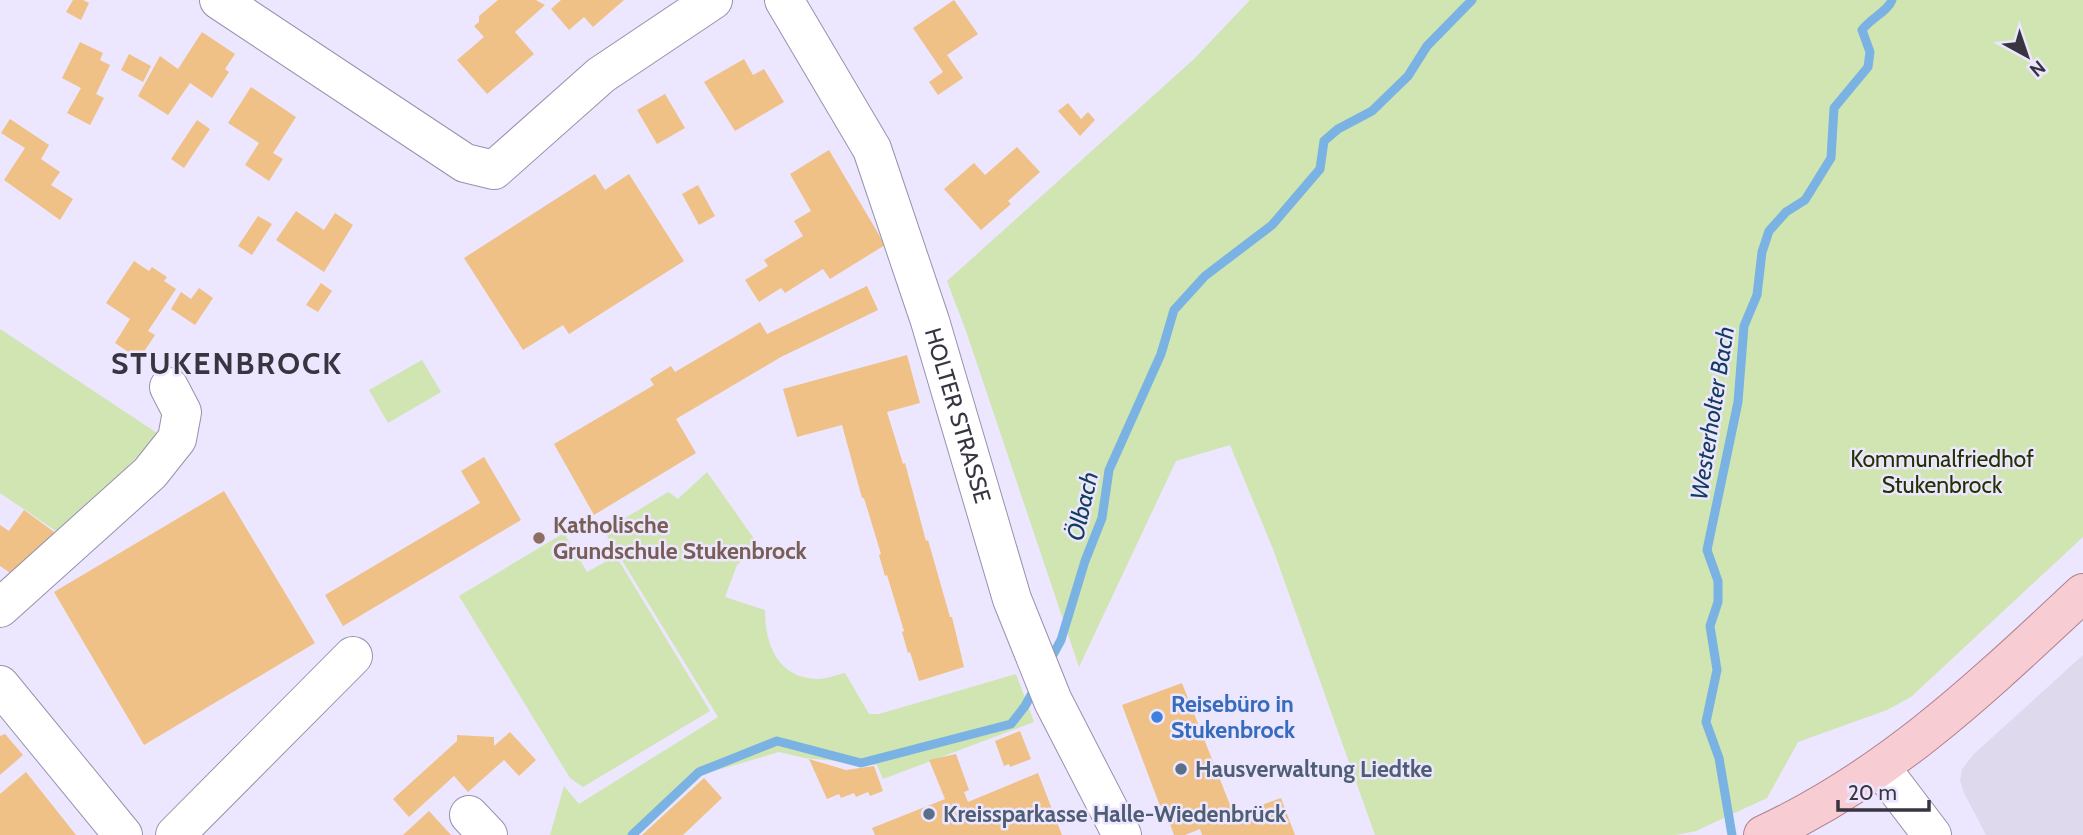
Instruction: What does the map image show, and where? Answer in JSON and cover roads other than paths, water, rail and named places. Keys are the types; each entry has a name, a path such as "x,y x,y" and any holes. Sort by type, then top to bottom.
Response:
{"main road":[{"path":"1772,831 1830,801 1881,768 1947,718 2083,593"}],"street":[{"path":"219,0 465,163 494,170 601,75 713,0"},
{"name":"HOLTER STRASSE","path":"784,0 872,149 930,321 1012,599 1045,682 1122,835"},
{"path":"0,608 150,473 177,439 182,412 169,387"},
{"path":"175,835 353,656"},
{"path":"0,685 122,835"},
{"path":"1881,768 1932,835"}],"waterway":[{"name":"Ölbach","path":"1049,662 1061,640 1085,561 1102,518 1109,470 1161,354 1174,310 1205,276 1272,225 1320,169 1324,141 1338,129 1372,111 1408,76 1427,46 1472,0"},
{"name":"Westerholter Bach","path":"1732,835 1719,758 1706,722 1717,670 1710,626 1718,602 1718,581 1707,550 1738,402 1744,326 1757,295 1762,252 1769,231 1786,212 1805,200 1831,158 1834,108 1868,67 1870,52 1862,30 1887,8 1892,0"},
{"name":"Ölbach","path":"632,835 699,772 777,741 861,763 1011,724 1036,686"}],"place":[{"name":"Katholische Grundschule Stukenbrock","path":"539,538"},
{"name":"Reisebüro in Stukenbrock","path":"1157,717"},
{"name":"Hausverwaltung Liedtke","path":"1181,769"},
{"name":"Kreissparkasse Halle-Wiedenbrück","path":"929,814"}],"district":[{"name":"STUKENBROCK","path":"227,363"}],"park label":[{"name":"Kommunalfriedhof Stukenbrock","path":"1942,472"}]}
